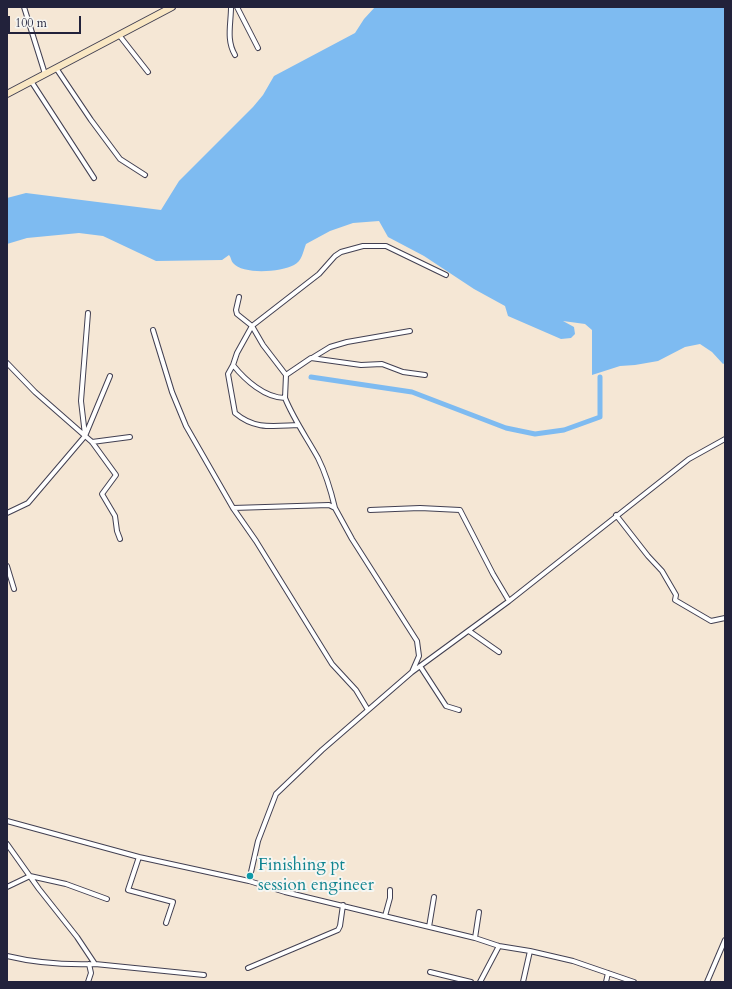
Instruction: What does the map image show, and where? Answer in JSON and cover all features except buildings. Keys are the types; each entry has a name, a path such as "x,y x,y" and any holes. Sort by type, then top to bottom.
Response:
{"main road":[{"path":"7,94 172,7"}],"street":[{"path":"24,7 45,74"},
{"path":"231,7 228,34 232,50 235,55"},
{"path":"237,7 258,48"},
{"path":"119,35 148,72"},
{"path":"56,68 91,120 120,158 129,166 145,175"},
{"path":"31,81 94,178"},
{"path":"298,425 264,426 246,422 235,413 228,374 237,353 252,326 320,274 335,256 363,246 386,246 446,275"},
{"path":"239,297 236,310 237,314 252,326 263,345 286,375 285,398 298,425 318,458 329,485 335,508 352,539 418,641 419,656 412,672"},
{"path":"85,436 81,401 88,313"},
{"path":"153,330 172,392 186,426 233,508 256,541 332,664 356,690 368,710"},
{"path":"286,375 330,347 347,342 410,331"},
{"path":"311,358 361,366 382,364 403,372 425,375"},
{"path":"7,363 35,392 92,442 116,475 102,494 115,516 117,531 120,539"},
{"path":"233,365 243,377 266,392 277,398 285,398"},
{"path":"7,513 28,503 85,436 110,376"},
{"path":"92,442 130,437"},
{"path":"249,881 258,841 276,794 322,750 412,672 510,601 616,515 689,459 725,439"},
{"path":"233,508 329,505 335,508"},
{"path":"370,510 420,508 460,510 500,586 510,601"},
{"path":"616,515 648,556 662,571 676,595 675,600 711,620 725,618"},
{"path":"7,566 14,589"},
{"path":"469,631 499,652"},
{"path":"420,666 446,706 459,710"},
{"path":"7,821 139,857 249,881 429,926 499,946 530,951 634,982"},
{"path":"7,844 78,937 92,964 88,982"},
{"path":"139,857 128,890 173,902 166,923"},
{"path":"7,887 30,876 77,888 107,899"},
{"path":"385,916 390,898 390,890"},
{"path":"429,926 434,897"},
{"path":"248,968 294,950 338,930 340,926 342,905"},
{"path":"475,938 479,912"},
{"path":"707,982 725,940"},
{"path":"480,982 499,946"},
{"path":"523,982 530,951"},
{"path":"7,956 25,960 60,964 92,964 204,975"},
{"path":"430,972 457,977 471,982"},
{"path":"606,982 608,973"}],"water":[{"path":"375,7 725,7 725,363 723,364 712,352 700,344 685,347 658,361 620,366 592,375 592,330 585,324 563,321 574,327 575,334 571,338 561,339 508,316 505,306 474,289 424,256 388,237 379,221 353,223 330,231 306,244 302,256 297,263 272,271 253,271 238,267 232,262 229,255 222,260 156,261 103,236 79,233 27,238 7,244 7,198 26,193 161,210 179,181 253,107 263,95 274,76 355,33 364,19"}],"waterway":[{"path":"311,377 412,392 506,428 535,434 564,430 600,417 600,377"}],"place":[{"name":"Finishing pt session engineer","path":"250,876"}]}
